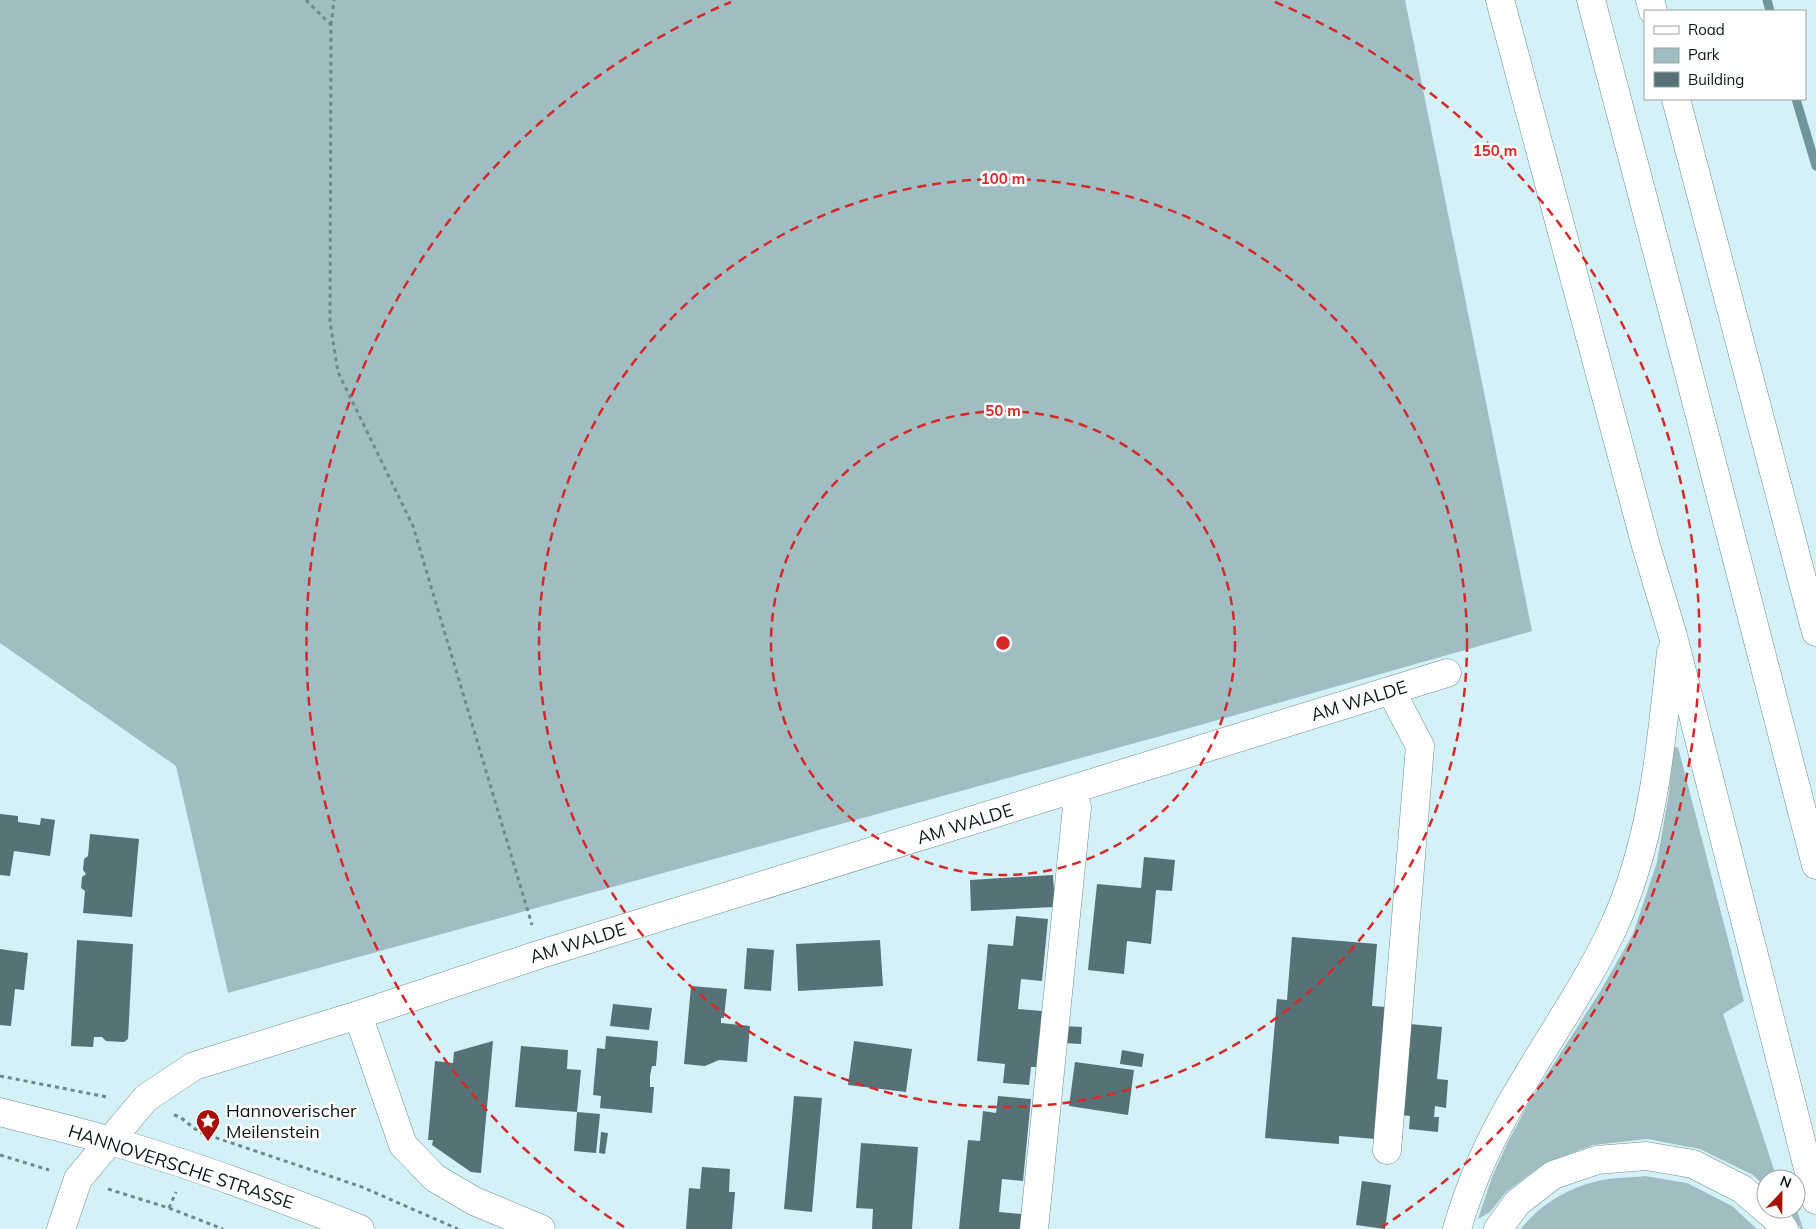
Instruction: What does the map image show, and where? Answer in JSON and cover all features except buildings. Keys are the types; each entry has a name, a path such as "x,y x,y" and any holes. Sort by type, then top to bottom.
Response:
{"main road":[{"path":"1500,0 1646,546 1673,636 1816,1200"},
{"path":"1590,0 1816,865"},
{"path":"1676,100 1816,632"},
{"path":"1457,1229 1479,1169 1515,1096 1585,982 1613,928 1640,857 1654,792 1673,636"},
{"name":"AM WALDE","path":"61,1229 78,1179 146,1098 194,1066 358,1015 541,954 1447,673"},
{"path":"1387,1150 1420,746 1391,691"},
{"path":"1034,1229 1077,807 1071,791"},
{"path":"358,1015 403,1145 435,1178 474,1201 541,1229"},
{"name":"HANNOVERSCHE STRASSE","path":"0,1112 110,1141 249,1187 360,1229"},
{"path":"1498,1229 1517,1203 1553,1175 1597,1160 1646,1156 1693,1164 1742,1189 1777,1219 1784,1229"}],"path":[{"path":"306,0 330,25"},
{"path":"334,0 330,25 330,322 338,372 413,526 541,954"},
{"path":"0,1076 90,1092 180,1117 199,1132 362,1187 458,1229"},
{"path":"169,1208 223,1229"}],"green space":[{"path":"0,0 1405,0 1532,631 1186,729 228,993 176,766 0,643"},
{"path":"1678,747 1744,1001 1723,1014 1774,1169 1756,1169 1756,1178 1700,1149 1647,1139 1593,1145 1545,1163 1506,1192 1490,1212 1478,1219 1492,1177 1528,1104 1601,990 1633,934 1657,862 1669,793 1673,748"},
{"path":"1645,1176 1687,1183 1732,1206 1757,1229 1521,1229 1537,1212 1555,1198 1576,1188 1604,1180"},
{"path":"1794,1219 1800,1219 1803,1229"}],"waterway":[{"path":"1767,0 1770,10"},
{"path":"1796,100 1816,166"}],"place":[{"name":"Hannoverischer Meilenstein","path":"208,1142"}]}
